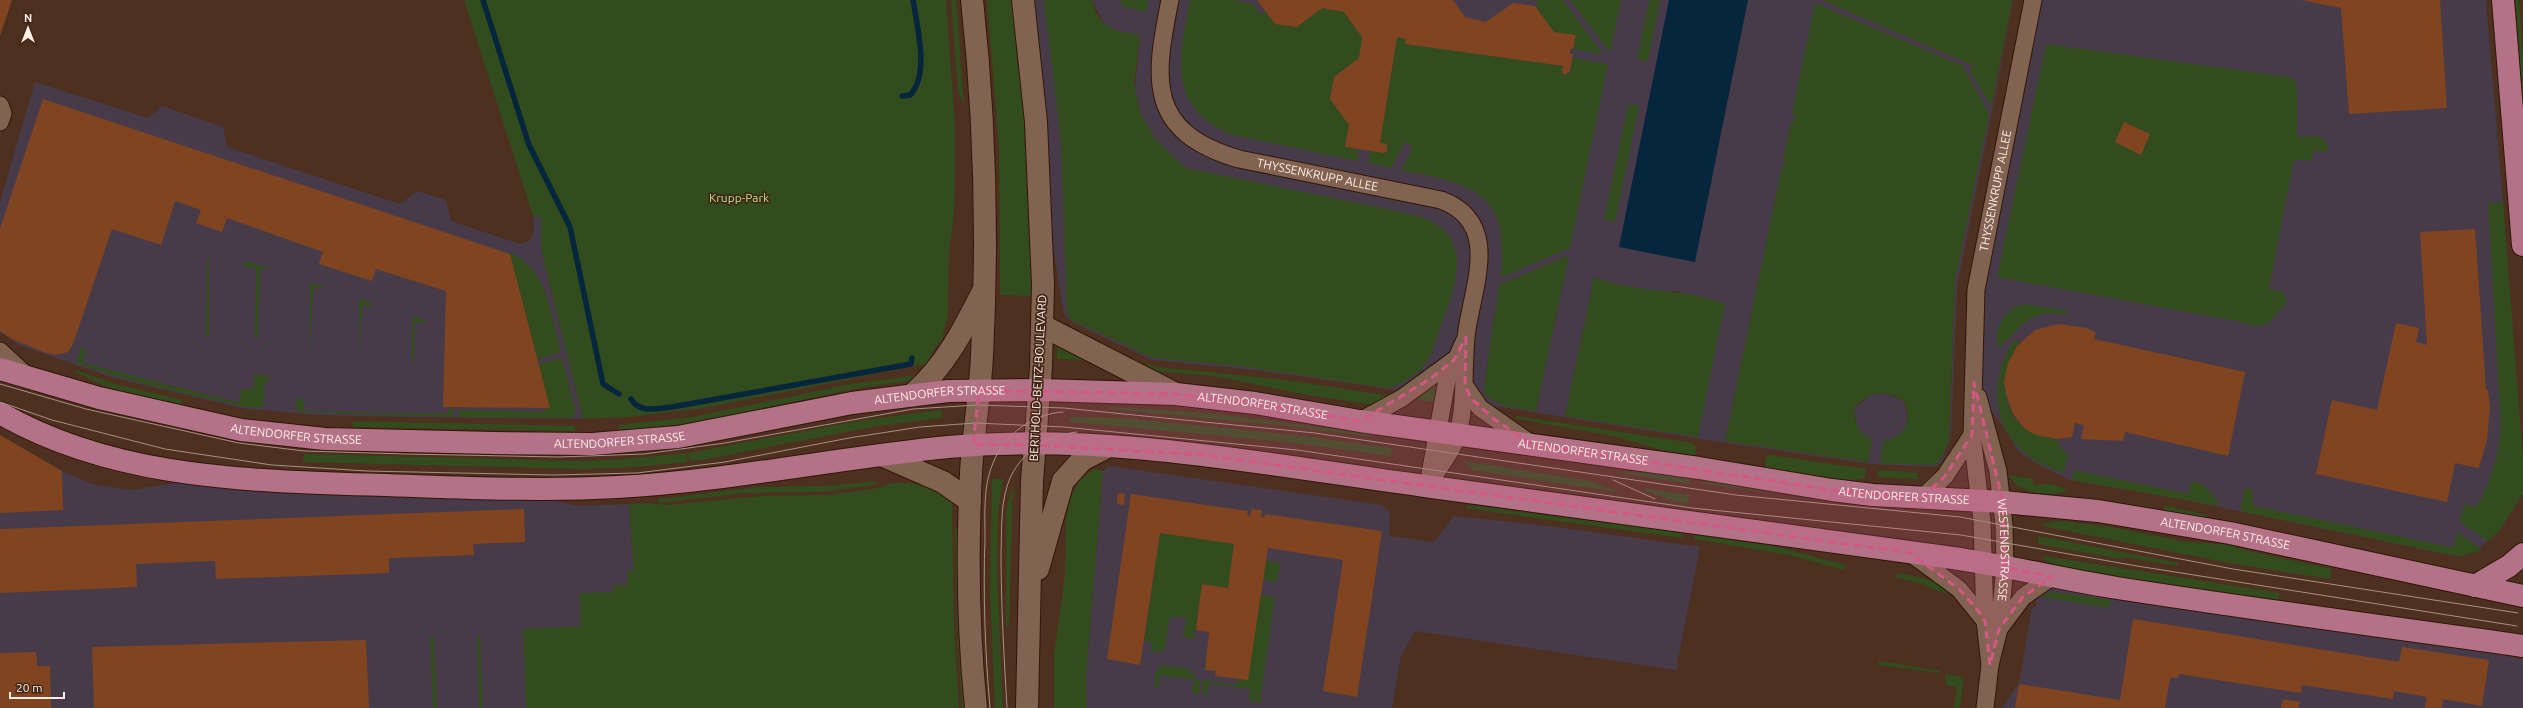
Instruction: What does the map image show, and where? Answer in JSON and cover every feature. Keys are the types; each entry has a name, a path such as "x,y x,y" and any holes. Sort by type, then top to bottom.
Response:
{"main road":[{"path":"972,0 982,117 985,286 979,390 973,445 970,501 970,611 976,708"},
{"name":"BERTHOLD-BEITZ-BOULEVARD","path":"1023,0 1040,178 1043,326 1040,390 1031,487 1031,597 1027,708"},
{"path":"2503,0 2523,244"},
{"path":"914,394 939,368 947,357 985,286"},
{"path":"1043,326 1176,394"},
{"name":"ALTENDORFER STRASSE","path":"0,370 99,398 241,430 326,439 536,444 624,442 678,437 852,403 914,394 979,390 1040,390 1176,394 1255,403 1360,421 1447,434 1532,444 1832,490 1922,498 2003,502 2098,511 2230,533 2523,596"},
{"path":"0,413 30,430 100,455 158,469 240,480 527,488 620,487 731,476 881,455 973,445 1107,447 1202,455 1994,565 2052,577 2523,646"},
{"path":"1031,597 1063,481 1082,460 1107,447"},
{"path":"881,455 943,482 970,501"},
{"path":"2475,586 2504,570 2523,554"}],"street":[{"name":"THYSSENKRUPP ALLEE","path":"1170,0 1160,48 1159,82 1163,100 1170,114 1188,135 1209,148 1239,159 1441,200 1463,213 1476,233 1480,260 1466,337 1465,386 1427,486"},
{"name":"THYSSENKRUPP ALLEE","path":"1980,501 1972,435 1974,383 1973,336 1976,290 2033,0"},
{"path":"0,105 3,113 0,122"},
{"name":"THYSSENKRUPP ALLEE","path":"1447,434 1447,380 1454,360 1466,337"},
{"path":"0,351 29,378"},
{"name":"THYSSENKRUPP ALLEE","path":"1360,421 1402,398 1454,360"},
{"name":"THYSSENKRUPP ALLEE","path":"1974,383 1998,471"},
{"path":"1465,386 1480,408 1532,444"},
{"path":"1922,498 1946,476 1972,435"},
{"name":"WESTENDSTRASSE","path":"1985,708 1990,665 1994,565 2003,502 1998,471"},
{"name":"WESTENDSTRASSE","path":"1980,501 1994,565"},
{"name":"WESTENDSTRASSE","path":"1910,553 1958,589 1992,625"},
{"name":"WESTENDSTRASSE","path":"1992,625 2023,597 2052,577"}],"highlighted area":[{"path":"1466,337 1465,386 1471,398 1494,419 1532,444 1832,490 1922,498 1945,476 1972,435 1974,383 2003,502 2005,567 2052,577 2023,597 1999,629 1990,665 1985,621 1976,608 1959,589 1910,553 1202,455 1035,445 973,445 979,390 1176,394 1255,403 1360,421 1430,379 1454,360"}],"shaded area":[{"path":"1031,0 1044,0 1057,94 1064,178 1067,312 1218,176 1186,168 1156,140 1140,112 1135,89 1140,35 1116,31 1104,24 1092,0 1822,0 1972,65 1991,106 2014,0 1957,286 1951,436 1942,462 1935,467 1871,464 1700,439 1390,389 1255,370 1152,360 1072,322 1064,314 1050,229","holes":["1963,66 1989,114 1955,281 1949,440 1942,458 1934,465 1908,464 1883,441 1896,438 1904,431 1907,423 1907,412 1903,401 1886,393 1870,395 1854,409 1857,427 1863,434 1872,439 1868,462 1725,441 1782,167 1786,164 1783,160 1791,122","1569,255 1536,411 1500,404 1485,395 1484,388 1499,285","1594,277 1630,289 1682,292 1565,416"]},
{"path":"2035,0 2486,0 2503,203 2523,494 2499,531 2477,551 2455,556 2185,500 2070,480 2039,465 2019,452 2001,423 1979,397 1976,335"},
{"path":"35,82 148,118 162,106 223,127 227,147 400,204 417,191 446,200 451,221 520,244 529,241 534,231 533,216 541,217 541,249 583,419 320,415 247,409 114,378 21,346 0,332 0,202"},
{"path":"0,436 62,471 92,484 130,490 190,481 525,494 579,506 629,504 634,571 628,585 614,592 581,626 526,708 0,708"},
{"path":"1109,466 1382,505 1390,511 1389,536 1434,542 1454,516 1557,527 1700,547 1676,670 1415,631 1401,656 1392,708 1087,708 1086,677 1103,471"},
{"path":"2046,579 2320,621 2523,659 2523,708 2002,708 2019,683 2032,608 2037,605 2034,595"}],"green space":[{"name":"Krupp-Park","path":"464,0 946,0 955,126 954,215 949,251 948,315 941,343 939,341 926,364 704,408 629,417 583,419 541,249 541,217 533,216"},
{"path":"951,0 956,0 964,105 958,93"},
{"path":"987,0 1013,0 1024,89 1033,296 1000,295 999,146"},
{"path":"1044,0 1092,0 1099,17 1108,26 1122,32 1140,35 1134,83 1140,112 1156,140 1186,168 1411,214 1435,223 1445,231 1452,242 1456,253 1457,265 1454,288 1430,357 1422,368 1403,382 1387,388 1240,366 1153,358 1071,320 1067,312 1061,141"},
{"path":"1120,0 1148,0 1146,12 1123,6"},
{"path":"1190,0 1233,0 1253,4 1261,15 1265,11 1275,24 1297,27 1322,8 1344,12 1362,37 1359,58 1334,77 1330,99 1349,125 1345,147 1358,149 1357,161 1233,135 1211,124 1196,111 1187,96 1182,79 1181,60"},
{"path":"1537,0 1563,0 1603,54 1573,49 1575,35 1554,32 1537,8"},
{"path":"1570,0 1621,0 1610,53"},
{"path":"1649,0 1660,0 1648,61 1637,59"},
{"path":"1822,0 2013,0 1991,106 1970,71 1972,65"},
{"path":"2515,0 2519,0 2523,56 2523,104"},
{"path":"1815,3 1963,66 1989,114 1955,281 1949,440 1940,461 1934,465 1880,463 1883,441 1896,436 1901,432 1905,427 1908,415 1903,401 1890,394 1883,393 1864,399 1854,409 1856,424 1867,437 1872,439 1868,462 1725,441 1782,166 1786,164 1783,160 1791,122 1796,119 1792,112"},
{"path":"1397,37 1406,39 1406,44 1563,66 1562,72 1565,75 1570,73 1572,58 1608,64 1570,248 1500,278 1502,249 1499,227 1493,210 1482,197 1467,188 1449,181 1401,170 1413,147 1405,142 1391,168 1369,163 1370,151 1384,153 1388,149 1387,144 1380,143"},
{"path":"2046,44 2290,77 2297,84 2297,137 2319,136 2327,143 2329,151 2312,151 2313,160 2294,160 2269,289 2283,293 2287,301 2273,319 2263,325 2250,325 2241,322 1997,277"},
{"path":"1628,104 1639,106 1615,222 1604,220"},
{"path":"2503,202 2523,460 2523,494 2499,531 2488,541 2460,522 2464,504 2476,507 2486,488 2496,458 2500,438 2501,427 2488,203"},
{"path":"509,252 522,259 532,269 540,281 546,294 561,352 537,359"},
{"path":"209,255 209,337 206,337 207,262"},
{"path":"1569,255 1536,411 1504,406 1485,395 1484,388 1499,285"},
{"path":"247,261 269,269 260,270 258,338 255,338 256,268 244,267 244,263"},
{"path":"1594,277 1611,283 1643,289 1676,292 1708,298 1725,304 1698,437 1565,416"},
{"path":"312,283 326,288 313,289 310,358 310,285"},
{"path":"361,299 376,305 362,306 360,359 359,301"},
{"path":"2026,304 2069,311 2066,315 2054,313 2035,316 2028,320 2000,347 1998,347 1997,332 1999,325 2007,313 2012,309"},
{"path":"413,316 428,322 415,323 414,360 411,360"},
{"path":"2014,340 2021,343 2008,363 2006,375 2005,387 2011,410 2017,421 2025,429 2037,435 2058,440 2060,448 2068,453 2064,473 2039,463 2026,454 2014,442 2000,415 1998,384 2006,354"},
{"path":"1057,343 1096,360 1057,359"},
{"path":"81,348 87,350 83,363 232,401 240,402 241,389 254,389 254,374 270,376 264,386 263,407 239,405 179,392 93,369 76,363"},
{"path":"1118,352 1146,364 1158,367 1286,380 1391,396 1375,405 1308,395 1213,376 1154,371"},
{"path":"562,358 576,412 572,418 459,417 459,410 545,412 545,408 550,408 538,364"},
{"path":"76,370 115,384 182,400 181,405 110,388 75,372"},
{"path":"918,375 918,380 858,388 706,420 677,425 619,430 619,425 692,417 851,384"},
{"path":"1436,383 1434,402 1411,399"},
{"path":"298,398 303,398 304,411 449,414 449,407 453,407 453,417 299,412 295,406"},
{"path":"1108,407 1209,413 1366,433 1372,434 1372,437 1285,426 1108,409"},
{"path":"942,410 942,418 877,426 702,460 690,461 688,453 863,420"},
{"path":"1516,416 1693,443 1696,448 1695,456 1662,450 1613,436 1517,419"},
{"path":"1070,417 1122,418 1304,436 1392,448 1391,456 1285,442 1070,422"},
{"path":"353,421 575,426 575,431 353,427"},
{"path":"686,453 688,462 636,467 585,469 303,462 304,454 577,461 615,460"},
{"path":"1770,455 1866,469 1865,478 1844,480 1765,467 1766,456"},
{"path":"1463,461 1590,481 1623,493 1472,470"},
{"path":"1094,469 1103,471 1086,677 1087,708 1054,708 1054,655 1065,574 1066,517 1072,494 1081,479"},
{"path":"2074,470 2188,494 2192,481 2202,484 2217,499 2218,506 2072,480"},
{"path":"1878,471 1917,473 1919,479 1877,477"},
{"path":"1619,473 1656,473 1692,478 1690,484"},
{"path":"2009,475 2033,479 2034,485 2051,484 2069,490 2054,494 2036,493 2019,486"},
{"path":"992,479 1003,479 998,513 997,575 1003,708 995,708 990,592"},
{"path":"1703,479 1845,501 1702,484"},
{"path":"876,481 876,484 871,486 821,492 745,493 659,503 658,499 757,487 823,486"},
{"path":"892,483 908,483 933,488 941,491 952,502 954,628 959,708 526,708 523,629 581,626 579,593 613,592 613,585 628,585 627,571 634,571 629,504 646,503 667,505 761,496 826,495 873,489"},
{"path":"1013,486 1009,626 1006,626 1006,517 1008,501"},
{"path":"1644,488 1689,495 1688,504 1672,501 1645,491"},
{"path":"2245,488 2251,489 2253,493 2252,502 2255,506 2451,547 2454,546 2457,532 2479,547 2480,551 2460,556 2447,554 2249,513 2242,511 2241,507"},
{"path":"1469,505 1683,533 1682,538 1465,508"},
{"path":"2165,506 2210,516 2203,518 2167,512 2163,509"},
{"path":"2062,521 2112,527 2188,542 2236,545 2236,548 2332,569 2330,579 2234,564 2042,526 2046,523"},
{"path":"961,522 967,708 962,708 957,627 955,530"},
{"path":"1160,533 1234,544 1228,588 1202,584 1194,639 1183,637 1186,618 1170,616 1164,651 1151,652 1152,642 1144,641"},
{"path":"1694,534 1778,547 1845,565 1844,570 1789,555 1694,539"},
{"path":"2038,536 2179,563 2178,566 2122,557 2121,559 2038,544"},
{"path":"2044,556 2280,593 2278,601 2086,573 2057,566 2043,559"},
{"path":"1266,561 1280,563 1277,582 1263,580"},
{"path":"1897,573 1934,582 1941,585 1949,593 1946,594 1916,582 1896,578"},
{"path":"2054,592 2111,600 2109,608 2035,596"},
{"path":"1261,595 1275,597 1260,703 1249,701 1250,689 1209,683 1207,695 1202,694 1204,680 1237,685"},
{"path":"477,635 480,635 483,708 479,708"},
{"path":"430,637 434,637 437,708 433,708"},
{"path":"1879,661 1941,671 1940,673 1878,665"},
{"path":"1161,665 1190,669 1189,673 1195,674 1194,679 1201,680 1199,694 1192,693 1194,680 1161,675 1158,688 1154,688 1156,672"},
{"path":"1945,674 1964,677 1960,708 1954,708 1957,687 1946,685"}],"water":[{"path":"1669,0 1748,0 1695,262 1619,247"}],"building":[{"path":"0,0 12,0 0,36"},
{"path":"1257,0 1453,0 1465,17 1486,22 1513,3 1535,6 1554,32 1576,35 1573,49 1570,49 1570,54 1573,54 1570,71 1565,75 1562,72 1563,66 1405,44 1406,39 1397,37 1380,143 1387,144 1387,151 1384,153 1345,147 1349,125 1330,99 1334,77 1359,58 1362,37 1344,12 1322,8 1297,27 1275,24"},
{"path":"2301,0 2440,0 2447,108 2349,114 2341,8"},
{"path":"43,99 510,254 550,408 443,407 446,291 376,269 372,281 319,264 323,252 227,218 222,232 196,223 201,210 175,201 161,245 112,229 73,344 68,352 56,355 46,353 12,339 0,331 0,229"},
{"path":"2124,122 2150,134 2141,155 2115,142"},
{"path":"2475,229 2486,390 2488,390 2490,408 2487,440 2478,471 2478,468 2455,463 2447,502 2316,474 2332,400 2377,410 2396,323 2419,328 2416,342 2427,345 2420,232"},
{"path":"2058,324 2087,328 2096,333 2094,339 2245,372 2228,456 2125,432 2123,441 2081,439 2084,425 2075,423 2072,437 2057,439 2036,435 2025,429 2013,414 2006,394 2004,381 2008,363 2017,346 2035,330"},
{"path":"0,435 62,471 63,510 0,513"},
{"path":"1118,493 1125,494 1124,505 1117,504"},
{"path":"1131,494 1248,511 1247,515 1250,516 1252,509 1262,510 1261,517 1264,518 1265,514 1382,531 1357,697 1323,691 1343,560 1268,548 1248,680 1215,676 1216,671 1205,670 1209,632 1196,630 1202,584 1228,588 1234,544 1160,533 1140,665 1107,659"},
{"path":"524,509 525,542 473,544 474,555 389,558 389,573 216,579 215,561 136,564 137,587 0,593 0,529"},
{"path":"2133,619 2399,662 2402,647 2489,660 2482,706 2443,699 2442,708 2425,708 2427,697 2394,691 2393,699 2302,685 2301,693 2179,674 2178,678 2170,678 2165,708 2015,708 2019,684 2120,700"},
{"path":"366,640 369,708 94,708 92,647"},
{"path":"36,652 37,666 50,666 51,708 0,708 0,653"},
{"path":"2283,699 2300,702 2298,708 2281,708"}],"waterway":[{"path":"483,0 529,145 570,227 603,384 619,394"},
{"path":"902,96 910,95 916,86 921,63 919,36 913,0"},
{"path":"631,399 639,407 649,409 672,407 911,364 912,358"}],"tram line":[{"path":"0,384 86,409 239,443 304,451 406,454 559,457 644,454 725,443 913,409 977,405 1064,408 1315,433 1736,495 1960,517 2233,569 2518,613"},
{"path":"0,402 52,420 165,449 272,465 367,471 553,475 637,473 725,462 849,438 920,427 975,423 1064,427 1297,450 1692,508 1961,535 2137,566 2517,626"},
{"path":"990,708 984,602 985,509 986,490 990,472 998,453 1012,435 1021,427 1030,421 1041,417 1063,412"},
{"path":"1007,708 1001,572 1003,504 1007,485 1016,467 1030,451 1047,440 1057,436 1077,432"},
{"path":"1613,480 1655,499"}]}
